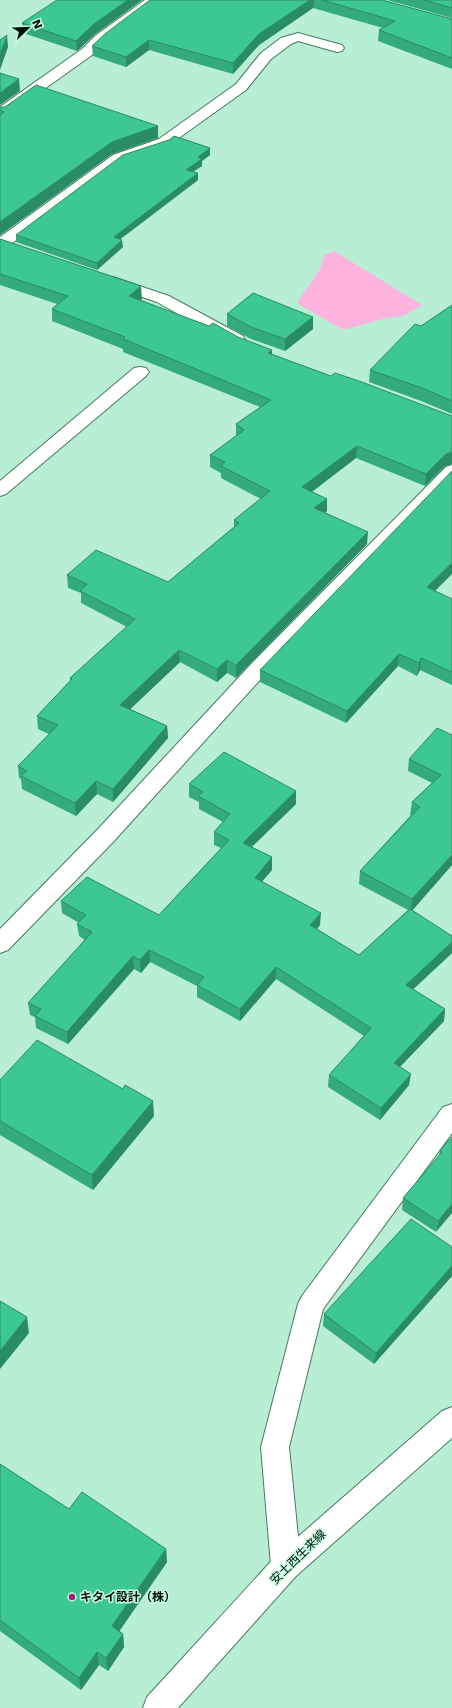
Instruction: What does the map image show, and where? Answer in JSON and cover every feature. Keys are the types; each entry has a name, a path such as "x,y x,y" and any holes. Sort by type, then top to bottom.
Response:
{"street":[{"path":"0,114 87,52 100,39 154,0"},
{"path":"0,243 118,158 164,142 235,92 241,87 266,56 286,41 298,37 336,48"},
{"path":"0,243 23,251"},
{"path":"97,276 163,299 201,321 251,346"},
{"path":"0,490 140,372"},
{"path":"0,944 106,834 261,666 452,471"},
{"path":"286,1566 275,1447 311,1304 452,1114"},
{"name":"安土西生来線","path":"158,1708 286,1566 452,1420"}],"shaded area":[{"path":"334,251 422,305 403,316 386,318 347,329 342,329 297,303 319,271 325,255"}],"building":[{"path":"57,0 128,0 94,24 76,41 22,23"},
{"path":"150,0 310,0 259,34 233,63 149,40 126,57 92,46 106,33"},
{"path":"322,0 382,0 452,19 452,58 379,30 395,21"},
{"path":"424,0 452,0 452,8"},
{"path":"7,35 0,55 0,40"},
{"path":"0,73 19,79 0,93"},
{"path":"36,85 158,126 112,142 0,222 0,115 4,112 0,110 0,107 5,107"},
{"path":"174,136 210,148 198,157 202,159 186,170 198,173 114,237 122,240 97,263 16,235 123,155 169,140"},
{"path":"0,239 141,286 129,296 209,326 213,323 238,337 272,350 268,353 331,376 335,373 359,381 452,416 452,452 446,454 426,474 357,446 302,487 327,499 314,508 368,532 236,665 227,660 217,669 179,650 120,705 167,726 113,789 96,781 75,803 21,776 27,771 18,766 58,725 37,716 72,679 70,678 135,619 80,591 87,584 67,575 96,550 168,582 239,523 234,520 270,491 221,466 225,462 210,455 244,430 236,424 271,400 123,339 125,337 52,309 68,296 0,274"},
{"path":"253,293 313,317 285,339 251,327 227,314"},
{"path":"452,305 452,401 422,388 370,370 415,324 421,326"},
{"path":"452,471 452,563 427,587 452,599 452,672 421,658 419,663 399,654 347,711 260,670"},
{"path":"437,728 452,735 452,855 412,899 360,871 420,807 412,802 441,775 409,759"},
{"path":"224,752 296,791 243,843 272,857 255,878 321,913 310,925 359,955 410,909 452,936 452,942 406,985 445,1009 394,1063 411,1074 381,1108 329,1075 371,1028 276,967 240,1009 197,985 204,977 149,950 140,960 133,956 67,1032 35,1016 41,1009 28,1003 92,932 77,924 86,915 61,901 87,877 159,915 229,840 214,832 230,814 198,796 203,792 189,784"},
{"path":"37,1040 123,1089 125,1085 153,1101 92,1175 0,1121 0,1080"},
{"path":"452,1137 452,1204 438,1221 403,1198 442,1152 440,1150"},
{"path":"411,1219 452,1247 452,1266 376,1353 324,1314"},
{"path":"0,1301 27,1317 0,1351"},
{"name":"キタイ設計（株）","path":"0,1464 69,1509 82,1492 166,1549 112,1626 123,1634 106,1658 97,1652 79,1678 0,1620"}],"place":[{"name":"キタイ設計（株）","path":"72,1597"}]}
